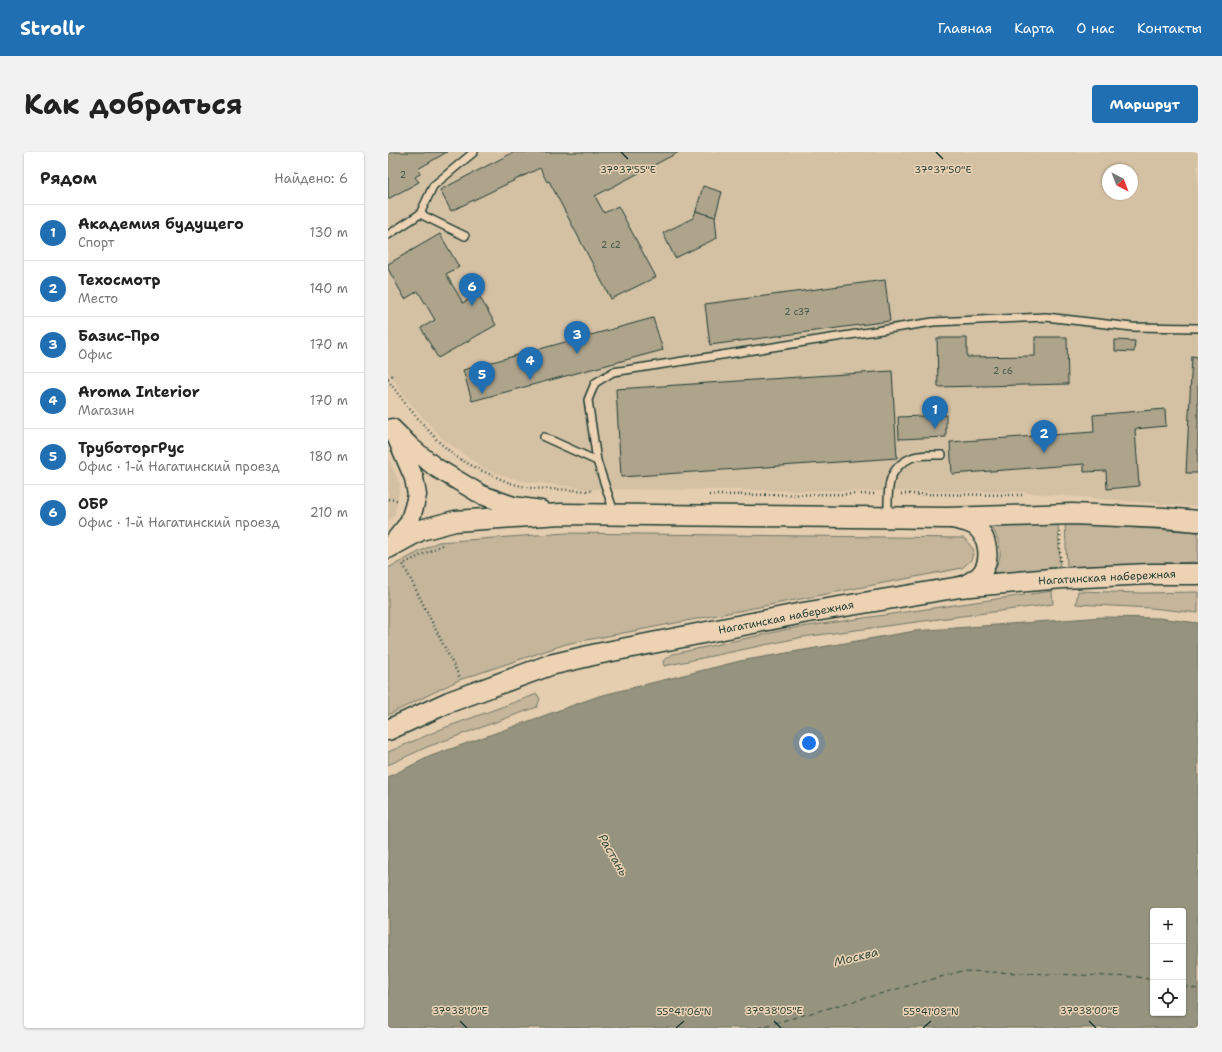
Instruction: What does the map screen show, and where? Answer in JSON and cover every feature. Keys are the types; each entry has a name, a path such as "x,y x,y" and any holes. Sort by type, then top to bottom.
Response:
{"main road":[{"path":"388,548 421,530 455,521 561,514 947,518 1072,514 1198,521"},
{"name":"Нагатинская набережная","path":"388,730 449,702 550,665 596,654 803,613 960,587 1061,578 1150,574 1198,574"}],"street":[{"path":"390,425 412,448 435,467 482,496 513,506 561,514"},
{"path":"388,548 409,523 417,495 414,478 390,425"},
{"path":"947,518 966,522 976,527 983,535 988,548 987,561 983,572 973,580 960,587"}],"lane":[{"path":"388,235 420,214 433,186 474,152"},
{"path":"420,214 465,236"},
{"path":"614,514 597,461 588,400 595,383 613,372 933,322 1046,317 1132,327 1198,328"},
{"path":"544,437 597,461"},
{"path":"888,517 890,478 900,466 912,457 942,455"}],"path":[{"path":"395,374 388,379 408,407 437,440 456,457 480,470 510,483 530,488 607,492"},
{"path":"702,495 1027,495"},
{"path":"1059,514 1061,578"},
{"path":"444,544 403,564 456,668"}],"shaded area":[{"path":"388,152 1198,152 1198,507 1020,492 589,489 521,481 486,470 463,454 442,438 407,400 388,372"},
{"path":"388,457 400,484 395,515 388,522"},
{"path":"1058,523 1060,567 994,574 999,560 1000,550 997,536 990,524"},
{"path":"1065,523 1198,532 1198,562 1067,567"},
{"path":"566,533 964,538 974,550 971,560 962,568 566,644 459,680 388,715 388,568 438,542"},
{"path":"1052,591 1053,604 803,637 664,666 663,661 673,654 794,628"},
{"path":"1078,591 1142,593 1198,592 1198,613 1151,608 1076,604"},
{"path":"537,694 540,699 537,707 427,747 388,765 388,752 444,728"}],"water":[{"path":"1103,617 1159,618 1198,623 1198,1028 388,1028 388,777 431,756 599,696 740,661 915,631"}],"building":[{"path":"392,152 447,152 418,169 420,174 415,177 419,182 388,199 388,154"},
{"path":"514,152 679,152 595,196 604,213 618,206 656,277 611,299 549,181 547,182 540,168 451,211 440,190"},
{"path":"703,186 722,192 715,217 696,211"},
{"path":"696,211 715,217 717,238 675,258 663,233 693,218"},
{"path":"440,234 459,267 446,274 463,303 478,294 496,325 438,358 421,328 435,320 418,291 405,299 388,269 388,264"},
{"path":"885,280 890,321 710,345 705,304"},
{"path":"653,318 663,350 472,401 463,370"},
{"path":"1035,337 1067,337 1068,384 938,387 937,338 967,338 967,357 1035,356"},
{"path":"1115,340 1135,341 1134,352 1115,351"},
{"path":"1192,356 1198,357 1198,473 1186,473"},
{"path":"892,371 897,458 621,477 616,389"},
{"path":"1165,409 1166,426 1135,429 1139,486 1107,489 1106,471 1084,472 1084,464 952,474 950,442 1094,432 1093,415"},
{"path":"946,415 946,437 899,439 898,417"}],"ferry route":[{"path":"757,1028 962,971 1137,977 1150,979"},
{"path":"1186,987 1198,989"}],"place":[{"name":"ОБР","path":"472,306"},
{"name":"Базис-Про","path":"577,354"},
{"name":"Aroma Interior","path":"530,380"},
{"name":"ТруботоргРус","path":"482,394"},
{"name":"Академия будущего","path":"935,429"},
{"name":"Техосмотр","path":"1044,453"}],"water label":[{"name":"Растань","path":"613,855"},
{"name":"Москва","path":"856,957"}]}
